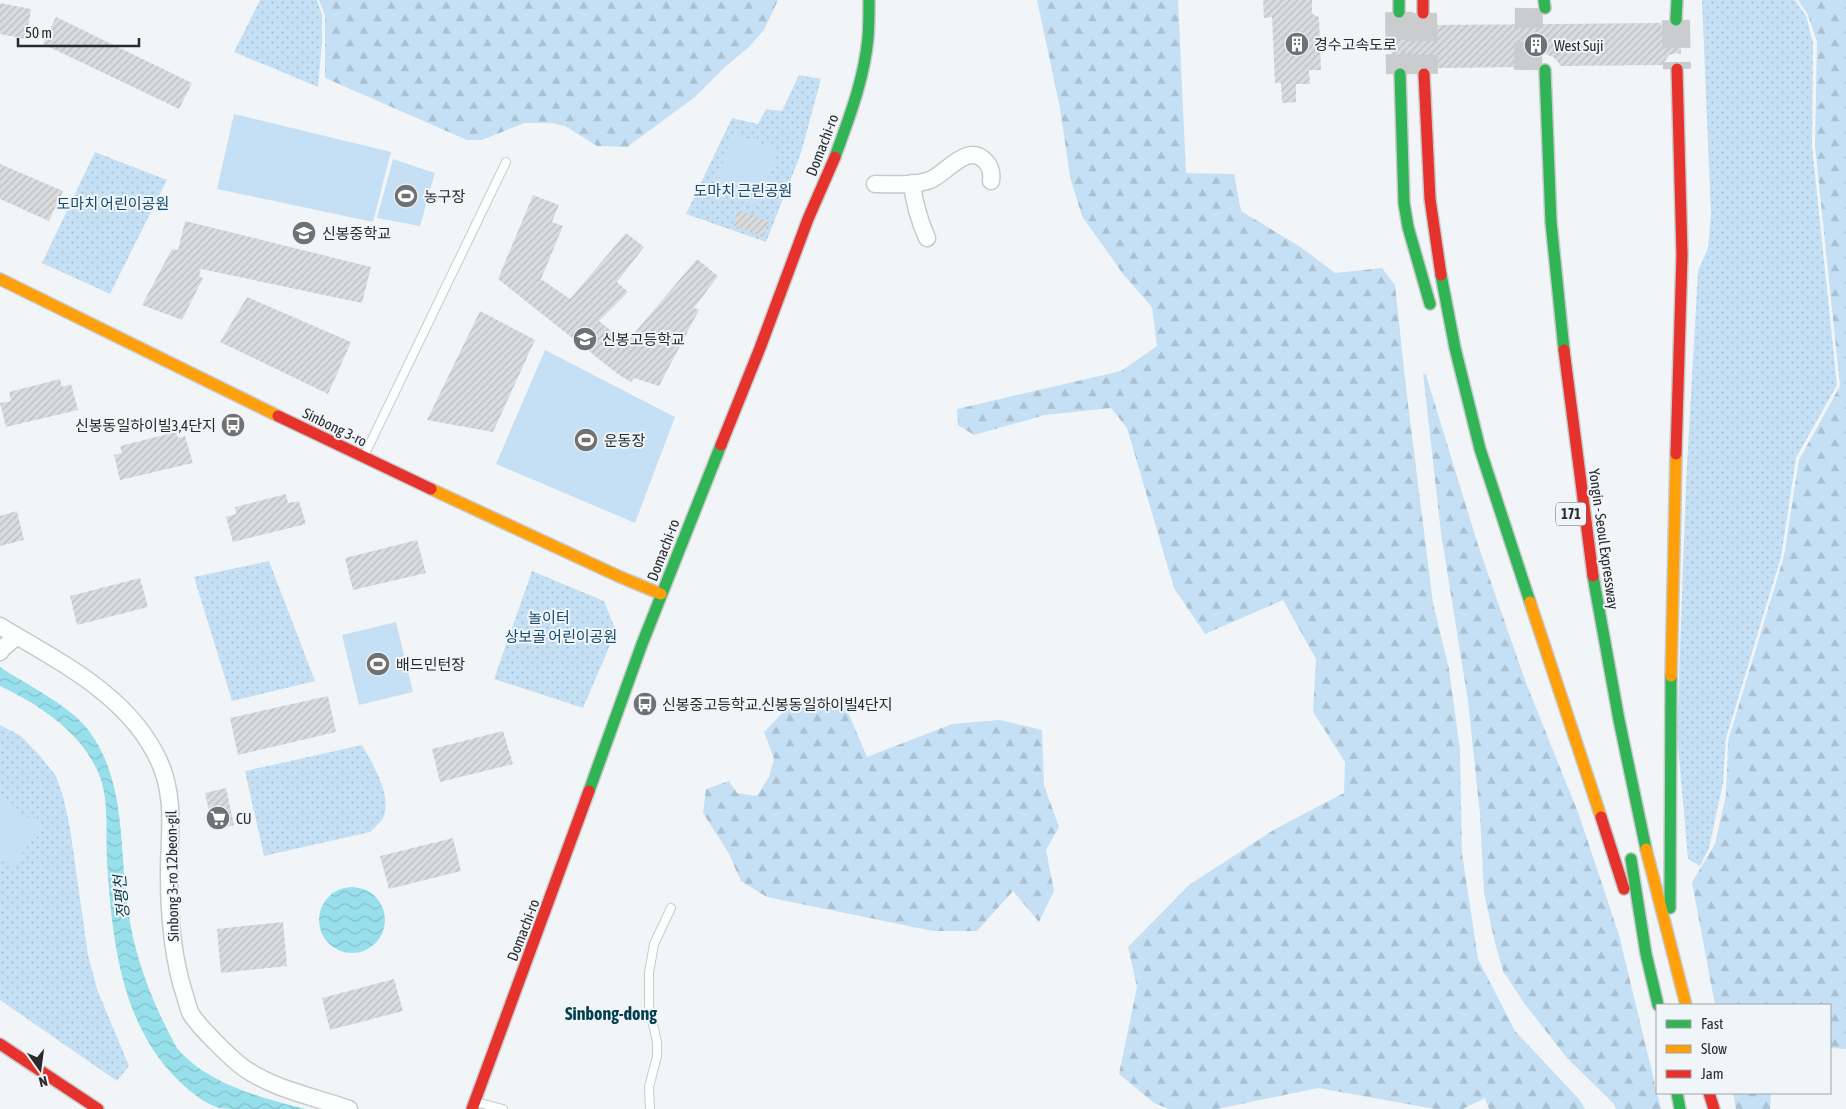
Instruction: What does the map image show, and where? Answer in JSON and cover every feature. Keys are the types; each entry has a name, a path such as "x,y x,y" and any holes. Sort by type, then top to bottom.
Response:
{"main road":[{"name":"Domachi-ro","path":"473,1105 550,900 623,694 760,348 808,219 830,172 863,70 868,38 869,0"},
{"path":"1399,0 1399,12"},
{"path":"1423,0 1423,13"},
{"path":"1676,20 1677,0"},
{"path":"1670,949 1672,586 1682,255 1677,69"},
{"name":"Yongin - Seoul Expressway","path":"1545,70 1545,129 1552,244 1566,379 1600,623 1635,802 1670,949 1686,1004"},
{"path":"1400,74 1404,203 1408,227 1434,318"},
{"path":"1424,74 1425,130 1430,199 1437,253 1455,348 1474,427 1554,670 1584,770 1646,954"},
{"name":"Sinbong 3-ro","path":"0,279 363,458 618,576 662,594"},
{"path":"1443,346 1474,427"},
{"path":"1629,851 1646,954 1658,1004"},
{"path":"0,1044 98,1109"},
{"path":"1677,1094 1680,1109"},
{"path":"1709,1094 1714,1109"}],"street":[{"path":"875,184 912,183 930,180 944,172 960,158 969,155 978,156 990,167 991,181"},
{"path":"912,183 916,210 927,238"},
{"name":"Sinbong 3-ro 12beon-gil","path":"0,626 86,679 111,698 130,716 147,739 159,762 167,785 172,810 169,872 172,930 177,971 191,1013 217,1044 246,1070 282,1087 349,1109"},
{"path":"1,650 17,636"}],"lane":[{"path":"363,458 506,162"},
{"path":"650,1109 649,1087 657,1056 657,1042 649,1006 649,973 654,944 671,908"},
{"path":"473,1105 503,1109"}],"green space":[{"path":"260,0 317,0 322,15 322,43 318,87 234,52"},
{"path":"319,0 778,0 764,30 749,47 726,66 695,97 627,147 597,146 565,126 551,123 524,123 482,140 467,140 325,78 325,16"},
{"path":"1037,0 1178,0 1186,173 1234,174 1241,211 1302,248 1335,273 1382,268 1395,285 1433,603 1449,669 1460,750 1462,853 1478,959 1515,1031 1579,1099 1585,1109 1489,1109 1485,1098 1463,1109 1435,1109 1318,1088 1217,1109 1169,1109 1154,1103 1119,1074 1137,987 1128,947 1189,885 1275,829 1344,793 1345,762 1313,712 1316,659 1283,600 1205,634 1174,588 1127,428 1111,408 1045,415 974,435 958,425 957,409 1121,371 1157,346 1152,307 1123,274 1082,216 1070,177 1060,108"},
{"path":"1702,0 1795,0 1806,16 1813,43 1812,146 1837,385 1796,458 1781,557 1726,738 1723,783 1709,848 1700,866 1688,859 1677,734 1686,484 1698,271 1708,248 1711,215"},
{"path":"1798,0 1846,0 1846,1049 1831,1048 1831,1004 1715,1004 1692,882 1715,844 1726,795 1728,741 1784,556 1799,460 1840,386 1815,146 1817,42 1808,15"},
{"name":"도마치 근린공원","path":"799,75 821,79 801,153 766,242 686,214 732,118 758,124 766,109 782,111"},
{"path":"234,114 391,152 373,222 217,189"},
{"path":"733,133 779,150 757,206 728,198 717,178"},
{"name":"도마치 어린이공원","path":"95,152 167,180 110,294 42,263"},
{"name":"농구장","path":"393,159 435,173 420,226 377,218"},
{"name":"운동장","path":"545,350 675,417 635,523 496,464"},
{"path":"1423,373 1426,375 1478,545 1526,683 1579,815 1619,935 1661,1109 1616,1109 1614,1104 1567,1058 1524,1003 1503,971 1484,893 1480,815 1468,701 1441,533"},
{"path":"269,561 315,681 232,701 194,577"},
{"name":"상보골 어린이공원","path":"532,571 604,601 616,631 583,708 494,679"},
{"name":"배드민턴장","path":"396,622 413,692 359,705 342,635"},
{"path":"845,705 867,757 952,724 1000,720 1042,730 1044,785 1059,827 1046,850 1054,891 1039,922 1013,891 977,931 933,931 767,897 741,881 728,852 703,813 706,789 729,781 737,793 757,796 769,777 774,759 764,732 786,709"},
{"path":"0,725 21,736 40,756 56,776 63,796 70,828 88,955 97,989 129,1066 117,1081 0,1000"},
{"path":"362,745 381,782 384,793 385,813 380,822 370,832 264,856 245,771"},
{"path":"0,800 41,826 13,866 0,858"},
{"path":"1733,1094 1771,1094 1770,1109 1736,1109"}],"water":[{"name":"정평천","path":"0,667 48,696 71,713 89,731 101,751 110,772 116,794 122,840 125,887 135,946 146,981 160,1015 177,1048 189,1061 219,1080 272,1100 306,1109 235,1109 213,1106 179,1081 159,1058 144,1033 132,1007 116,949 109,890 105,799 99,775 86,751 65,728 41,709 0,686"},
{"path":"352,887 365,890 375,897 382,907 385,920 382,933 375,943 365,950 352,953 339,950 329,943 322,933 319,920 322,907 329,897 339,890"}],"building":[{"name":"경수고속도로","path":"1263,0 1312,0 1312,14 1319,17 1321,70 1309,70 1310,84 1296,84 1296,102 1282,103 1281,83 1275,83 1272,17 1264,18"},
{"path":"0,3 31,9 26,39 0,34"},
{"path":"56,17 192,83 179,109 43,44"},
{"name":"West Suji","path":"1661,23 1662,28 1668,33 1675,36 1681,34 1681,54 1669,55 1662,65 1560,66 1553,57 1545,54 1537,57 1530,67 1438,68 1432,61 1424,58 1416,60 1412,65 1407,60 1400,58 1392,61 1391,26 1399,28 1414,25 1423,29 1432,25"},
{"path":"0,164 63,191 49,221 0,199"},
{"name":"신봉고등학교","path":"533,195 559,205 552,222 563,226 541,279 570,299 626,233 644,247 617,282 628,292 599,321 626,343 697,259 718,276 694,308 699,310 659,386 634,378 631,382 619,375 498,279"},
{"path":"738,210 769,221 763,237 733,225"},
{"name":"신봉중학교","path":"185,221 371,267 362,303 201,269 199,276 203,278 182,320 142,305 172,249 178,250"},
{"path":"247,297 351,342 328,394 220,342"},
{"path":"480,311 535,340 493,432 427,420"},
{"path":"60,379 62,387 71,384 78,410 6,427 0,403 11,401 9,392"},
{"path":"176,432 178,438 185,436 193,463 120,480 114,455 122,453 120,446"},
{"path":"286,494 288,503 299,501 306,524 233,542 226,517 236,514 235,507"},
{"path":"17,511 24,540 0,546 0,516"},
{"path":"417,540 426,573 353,590 345,558"},
{"path":"140,578 148,607 77,625 70,596"},
{"path":"328,696 336,732 238,755 230,718"},
{"path":"503,731 513,764 440,782 432,749"},
{"path":"226,788 234,825 213,830 205,793"},
{"path":"453,838 461,871 389,889 380,856"},
{"path":"283,922 287,966 221,973 217,929"},
{"path":"394,979 403,1011 330,1030 322,998"}],"tunnel":[{"path":"1528,70 1529,8"},
{"path":"1399,12 1400,74"},
{"path":"1423,13 1424,74"},
{"path":"1676,20 1677,69"}],"traffic: fast":[{"path":"835,157 863,69 868,38 869,0"},
{"path":"1399,0 1399,12"},
{"path":"1544,0 1545,8"},
{"path":"1676,20 1677,0"},
{"path":"1545,70 1551,222 1564,350"},
{"path":"1400,74 1404,203 1408,227 1430,304"},
{"path":"1441,275 1455,348 1480,449 1530,602"},
{"path":"589,791 642,644 721,445"},
{"path":"1593,576 1619,720 1646,849"},
{"path":"1670,908 1671,676"},
{"path":"1631,859 1646,954 1658,1004"},
{"path":"1677,1094 1680,1109"}],"traffic: slow":[{"path":"0,279 278,416"},
{"path":"1671,676 1676,454"},
{"path":"431,489 661,594"},
{"path":"1530,602 1601,817"},
{"path":"1646,849 1686,1004"}],"traffic: jam":[{"path":"1423,0 1423,13"},
{"path":"1676,454 1682,255 1677,69"},
{"path":"1424,74 1430,199 1441,275"},
{"path":"721,445 760,348 808,219 835,157"},
{"path":"1564,350 1593,576"},
{"path":"278,416 431,489"},
{"path":"472,1109 589,791"},
{"path":"1601,817 1624,889"},
{"path":"0,1044 98,1109"},
{"path":"1709,1094 1714,1109"}],"place":[{"name":"경수고속도로","path":"1297,44"},
{"name":"West Suji","path":"1536,45"},
{"name":"농구장","path":"406,196"},
{"name":"신봉중학교","path":"304,233"},
{"name":"신봉고등학교","path":"585,339"},
{"name":"신봉동일하이빌3,4단지","path":"233,425"},
{"name":"운동장","path":"586,440"},
{"name":"배드민턴장","path":"378,664"},
{"name":"신봉중고등학교.신봉동일하이빌4단지","path":"645,704"},
{"name":"CU","path":"218,818"}],"district":[{"name":"Sinbong-dong","path":"611,1013"}],"park label":[{"name":"놀이터","path":"549,617"}]}
